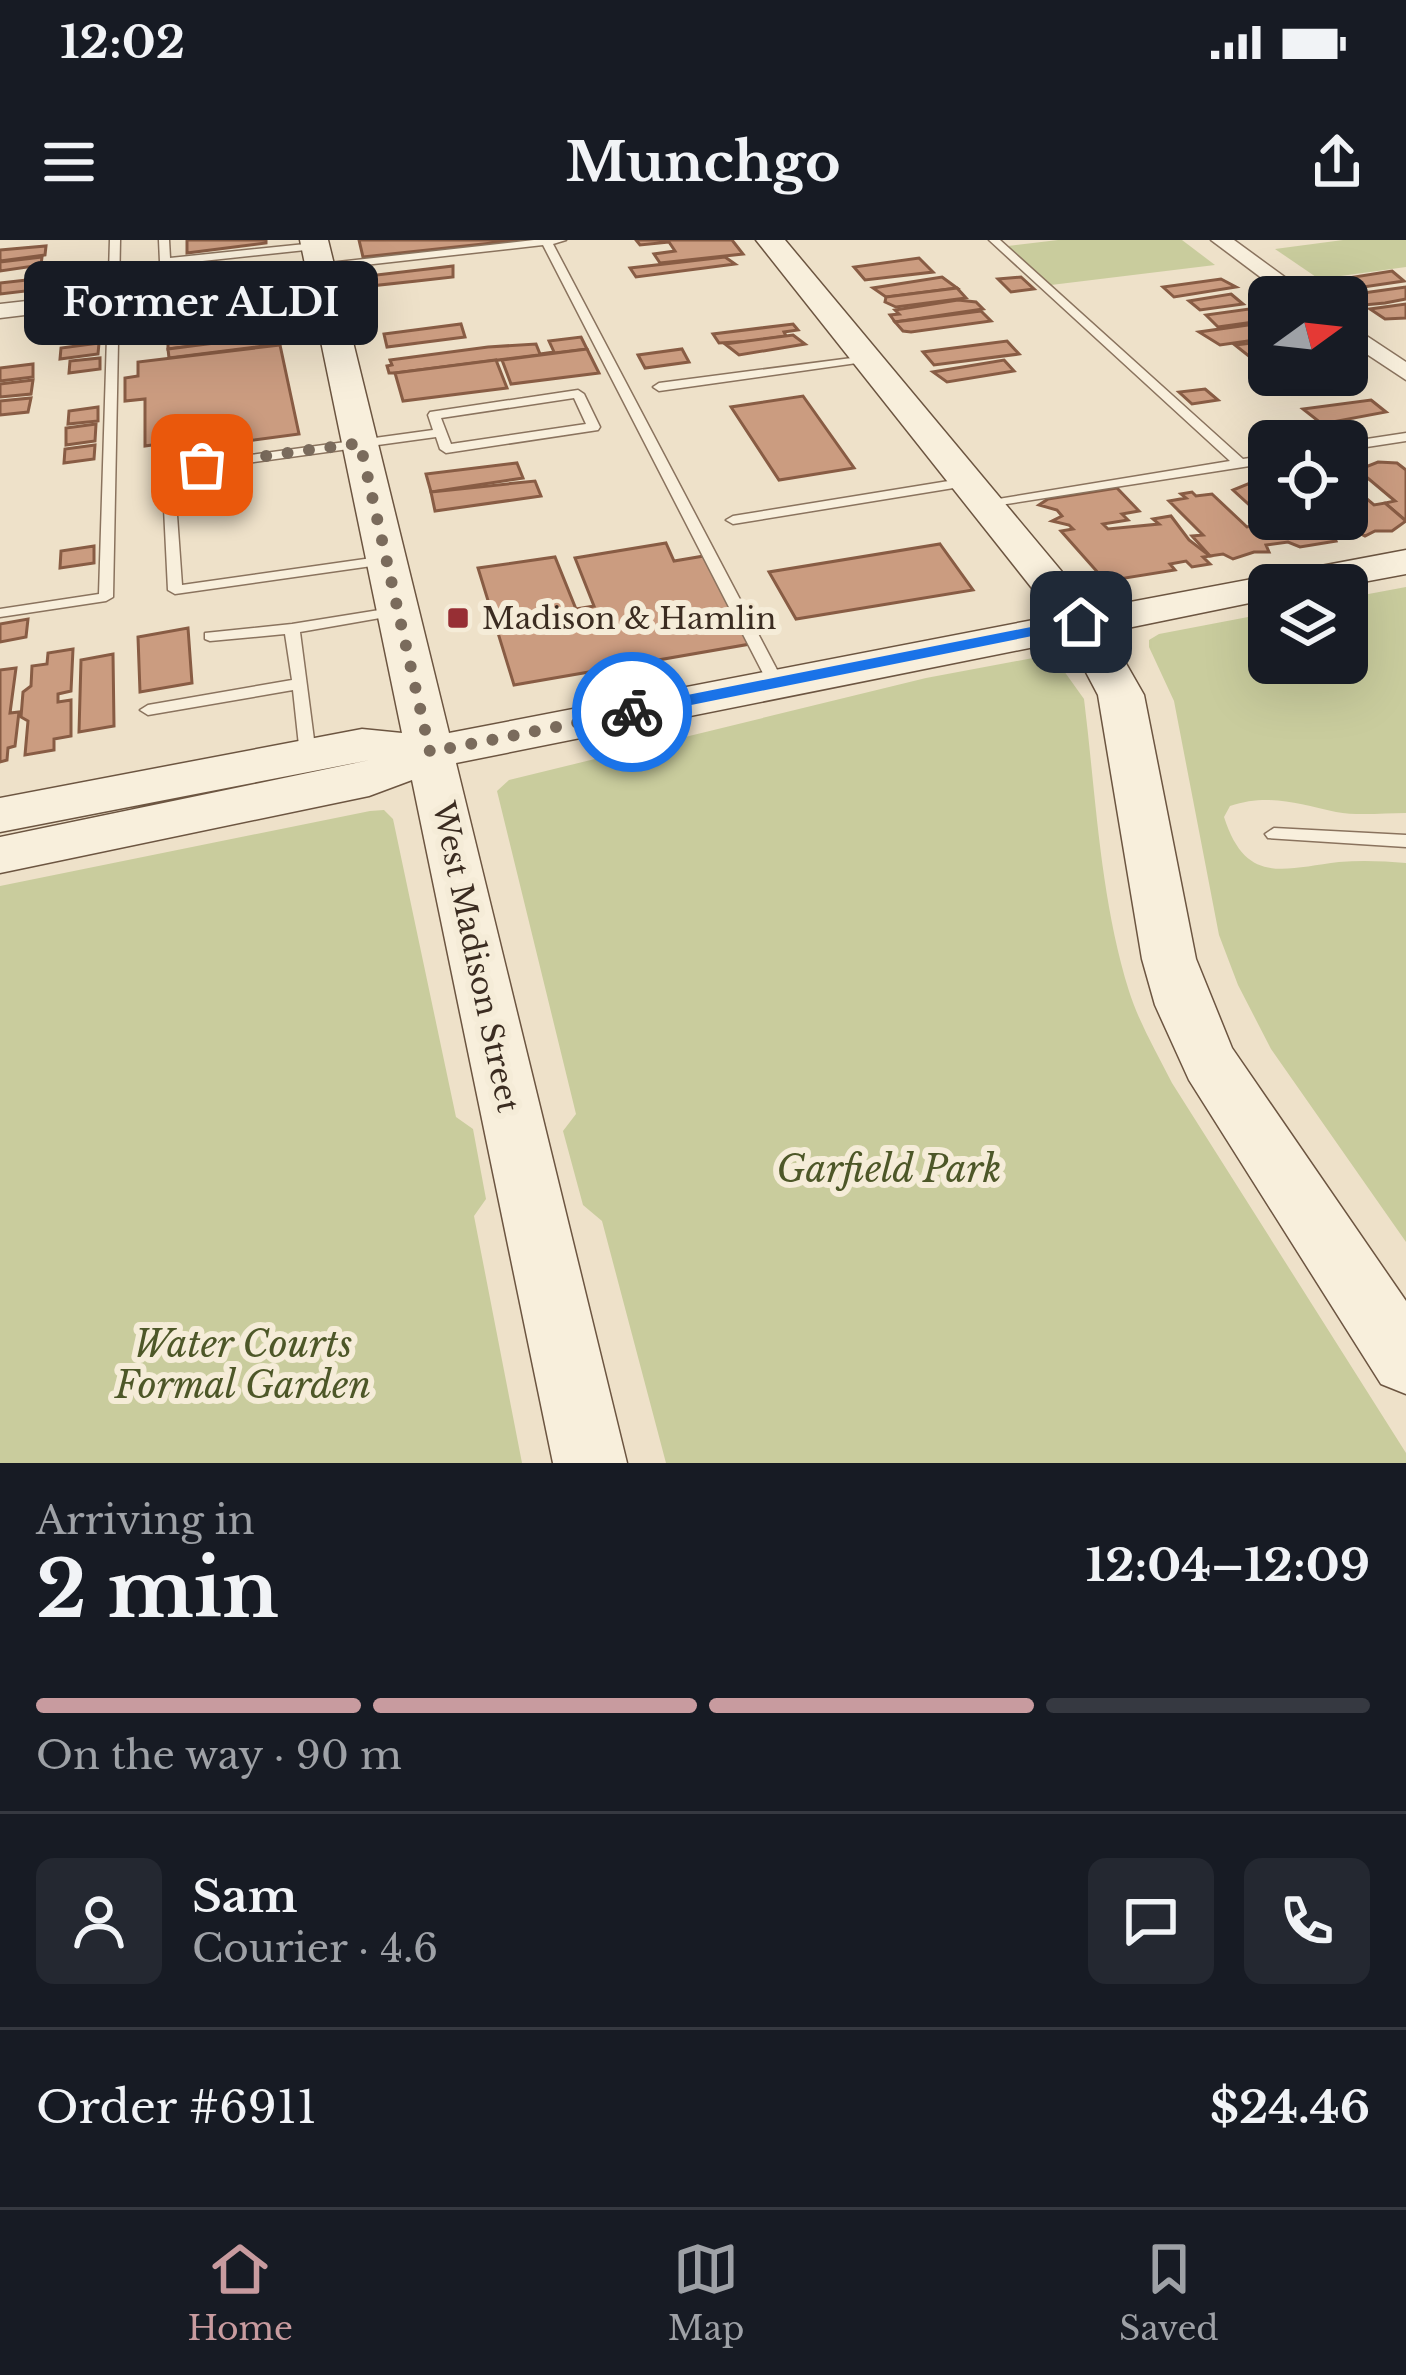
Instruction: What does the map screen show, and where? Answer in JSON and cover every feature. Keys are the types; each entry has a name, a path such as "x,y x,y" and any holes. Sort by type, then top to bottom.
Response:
{"street":[{"path":"770,240 1081,622 1120,695 1169,959 1184,1004 1210,1063 1406,1360"},
{"path":"1221,240 1272,276"},
{"path":"0,311 114,298 318,257"},
{"name":"West Madison Street","path":"318,257 590,1463"},
{"path":"1368,345 1406,373"},
{"path":"1368,569 1406,562"},
{"path":"0,855 369,780 430,752 1248,591"},
{"path":"0,815 362,744 430,752"}],"lane":[{"path":"0,614 106,597 115,240"},
{"path":"164,240 165,262 561,240"},
{"path":"994,240 1240,464"},
{"path":"547,242 776,683"},
{"path":"659,388 867,359"},
{"path":"578,394 594,427 446,449 440,433 434,415 578,394"},
{"path":"386,560 175,590 167,470 440,433"},
{"path":"1368,443 1406,437"},
{"path":"733,520 1248,463"},
{"path":"210,636 292,629 398,611"},
{"path":"292,629 308,754"},
{"path":"148,710 300,684"},
{"path":"1274,834 1406,841"}],"green space":[{"path":"1058,240 1182,240 1215,265 1051,285 1008,246"},
{"path":"1343,240 1406,240 1406,267 1315,276 1275,249"},
{"path":"1406,587 1406,813 1344,813 1258,800 1230,806 1224,817 1243,854 1268,868 1356,861 1406,863 1406,1242 1271,1049 1238,985 1219,935 1174,701 1149,647 1149,640 1159,634 1248,617 1248,684 1368,684 1368,594"},
{"name":"Garfield Park","path":"1033,658 1064,671 1084,699 1111,920 1143,1026 1172,1083 1406,1453 1406,1463 666,1463 602,1221 583,1205 563,1131 576,1114 497,791 509,780 926,678"},
{"name":"Water Courts Formal Garden","path":"384,810 393,819 456,1117 473,1129 486,1199 474,1216 522,1463 0,1463 0,886"}],"building":[{"path":"187,240 266,240 266,243 187,253"},
{"path":"359,240 520,240 363,257"},
{"path":"636,240 732,240 743,254 660,263 654,254 675,251 669,242 640,245"},
{"path":"46,246 45,255 0,261 0,250"},
{"path":"42,257 41,265 0,271 0,262"},
{"path":"725,257 735,264 636,277 630,268"},
{"path":"919,258 933,272 865,280 854,267"},
{"path":"453,266 453,277 370,286 368,276"},
{"path":"1392,271 1404,281 1368,286 1368,276 1360,276"},
{"path":"942,277 957,288 886,297 873,288"},
{"path":"1021,277 1034,289 1011,292 998,279"},
{"path":"45,278 43,289 0,294 0,283"},
{"path":"1221,279 1236,287 1174,297 1163,287"},
{"path":"1406,287 1406,299 1368,305 1368,292"},
{"path":"957,288 966,298 896,307 885,302 886,297"},
{"path":"279,292 281,308 187,320 188,303"},
{"path":"1231,294 1243,304 1200,310 1189,301"},
{"path":"958,300 976,302 983,309 895,322 890,315 899,314 895,310"},
{"path":"1406,304 1406,318 1385,319 1370,309"},
{"path":"281,308 286,334 168,349 168,338 205,334 203,318"},
{"path":"1248,309 1248,323 1218,327 1206,315"},
{"path":"981,311 991,321 911,332 895,322"},
{"path":"461,324 465,337 387,347 384,334"},
{"path":"793,324 798,330 784,332 786,336 753,341 719,343 713,334"},
{"path":"1248,325 1248,341 1220,345 1199,332"},
{"path":"286,334 287,343 169,358 168,349"},
{"path":"793,335 805,344 739,355 725,344"},
{"path":"581,337 587,349 395,373 389,373 387,366 392,365 390,360 488,347 536,344 540,354 554,352 549,341"},
{"path":"1007,341 1019,354 934,365 923,352"},
{"path":"99,343 98,354 60,359 61,348"},
{"path":"280,345 299,434 210,446 209,437 145,446 145,399 125,401 125,378 138,376 138,362"},
{"path":"587,349 599,373 511,384 502,360"},
{"path":"682,349 689,362 645,368 638,355"},
{"path":"100,358 100,369 69,373 70,361"},
{"path":"496,360 507,388 403,401 395,373"},
{"path":"1004,360 1014,371 947,382 933,372"},
{"path":"33,364 33,377 0,381 0,368"},
{"path":"33,380 31,394 0,397 0,384"},
{"path":"1205,389 1218,400 1192,404 1179,392"},
{"path":"803,396 854,468 779,480 731,407"},
{"path":"31,398 28,412 0,415 0,401"},
{"path":"1371,400 1386,412 1317,420 1303,409"},
{"path":"98,407 98,421 68,424 69,411"},
{"path":"96,424 95,441 66,445 66,428"},
{"path":"95,445 94,459 64,463 65,449"},
{"path":"517,463 523,478 431,492 426,474"},
{"path":"1397,463 1406,470 1406,521 1385,503 1395,501 1368,478 1368,466"},
{"path":"535,481 541,496 435,511 431,492"},
{"path":"1248,484 1248,504 1233,490"},
{"path":"1117,488 1139,511 1122,514 1128,520 1103,524 1108,529 1159,524 1153,519 1171,516 1189,540 1210,556 1203,557 1210,564 1192,567 1186,561 1170,564 1175,570 1113,580 1108,574 1100,575 1061,531 1073,529 1069,525 1052,521 1062,516 1057,510 1039,505 1048,499"},
{"path":"1192,492 1212,494 1247,527 1248,540 1336,541 1300,547 1288,542 1266,545 1269,552 1233,559 1223,554 1210,556 1192,536 1203,535 1169,501"},
{"path":"1368,500 1374,505 1385,503 1406,521 1392,531 1368,534"},
{"path":"666,543 674,561 704,556 750,644 514,685 478,568 555,557 576,609 594,606 575,558"},
{"path":"940,544 973,590 796,619 769,572"},
{"path":"94,546 94,563 60,568 61,551"},
{"path":"28,619 26,637 0,642 0,624"},
{"path":"188,628 192,683 140,692 138,637"},
{"path":"73,649 71,691 58,694 58,702 71,700 71,736 54,739 54,750 25,755 28,721 21,717 32,666 47,664 48,653"},
{"path":"113,654 114,726 79,732 81,660"},
{"path":"16,668 10,713 19,712 15,746 8,748 7,760 0,762 0,670"}],"way so far":[{"path":"202,465 360,443 430,752 632,712"}],"place":[{"name":"Former ALDI","path":"202,465"},
{"name":"Madison & Hamlin","path":"458,618"}],"route":[{"path":"632,712 1081,622"}]}
